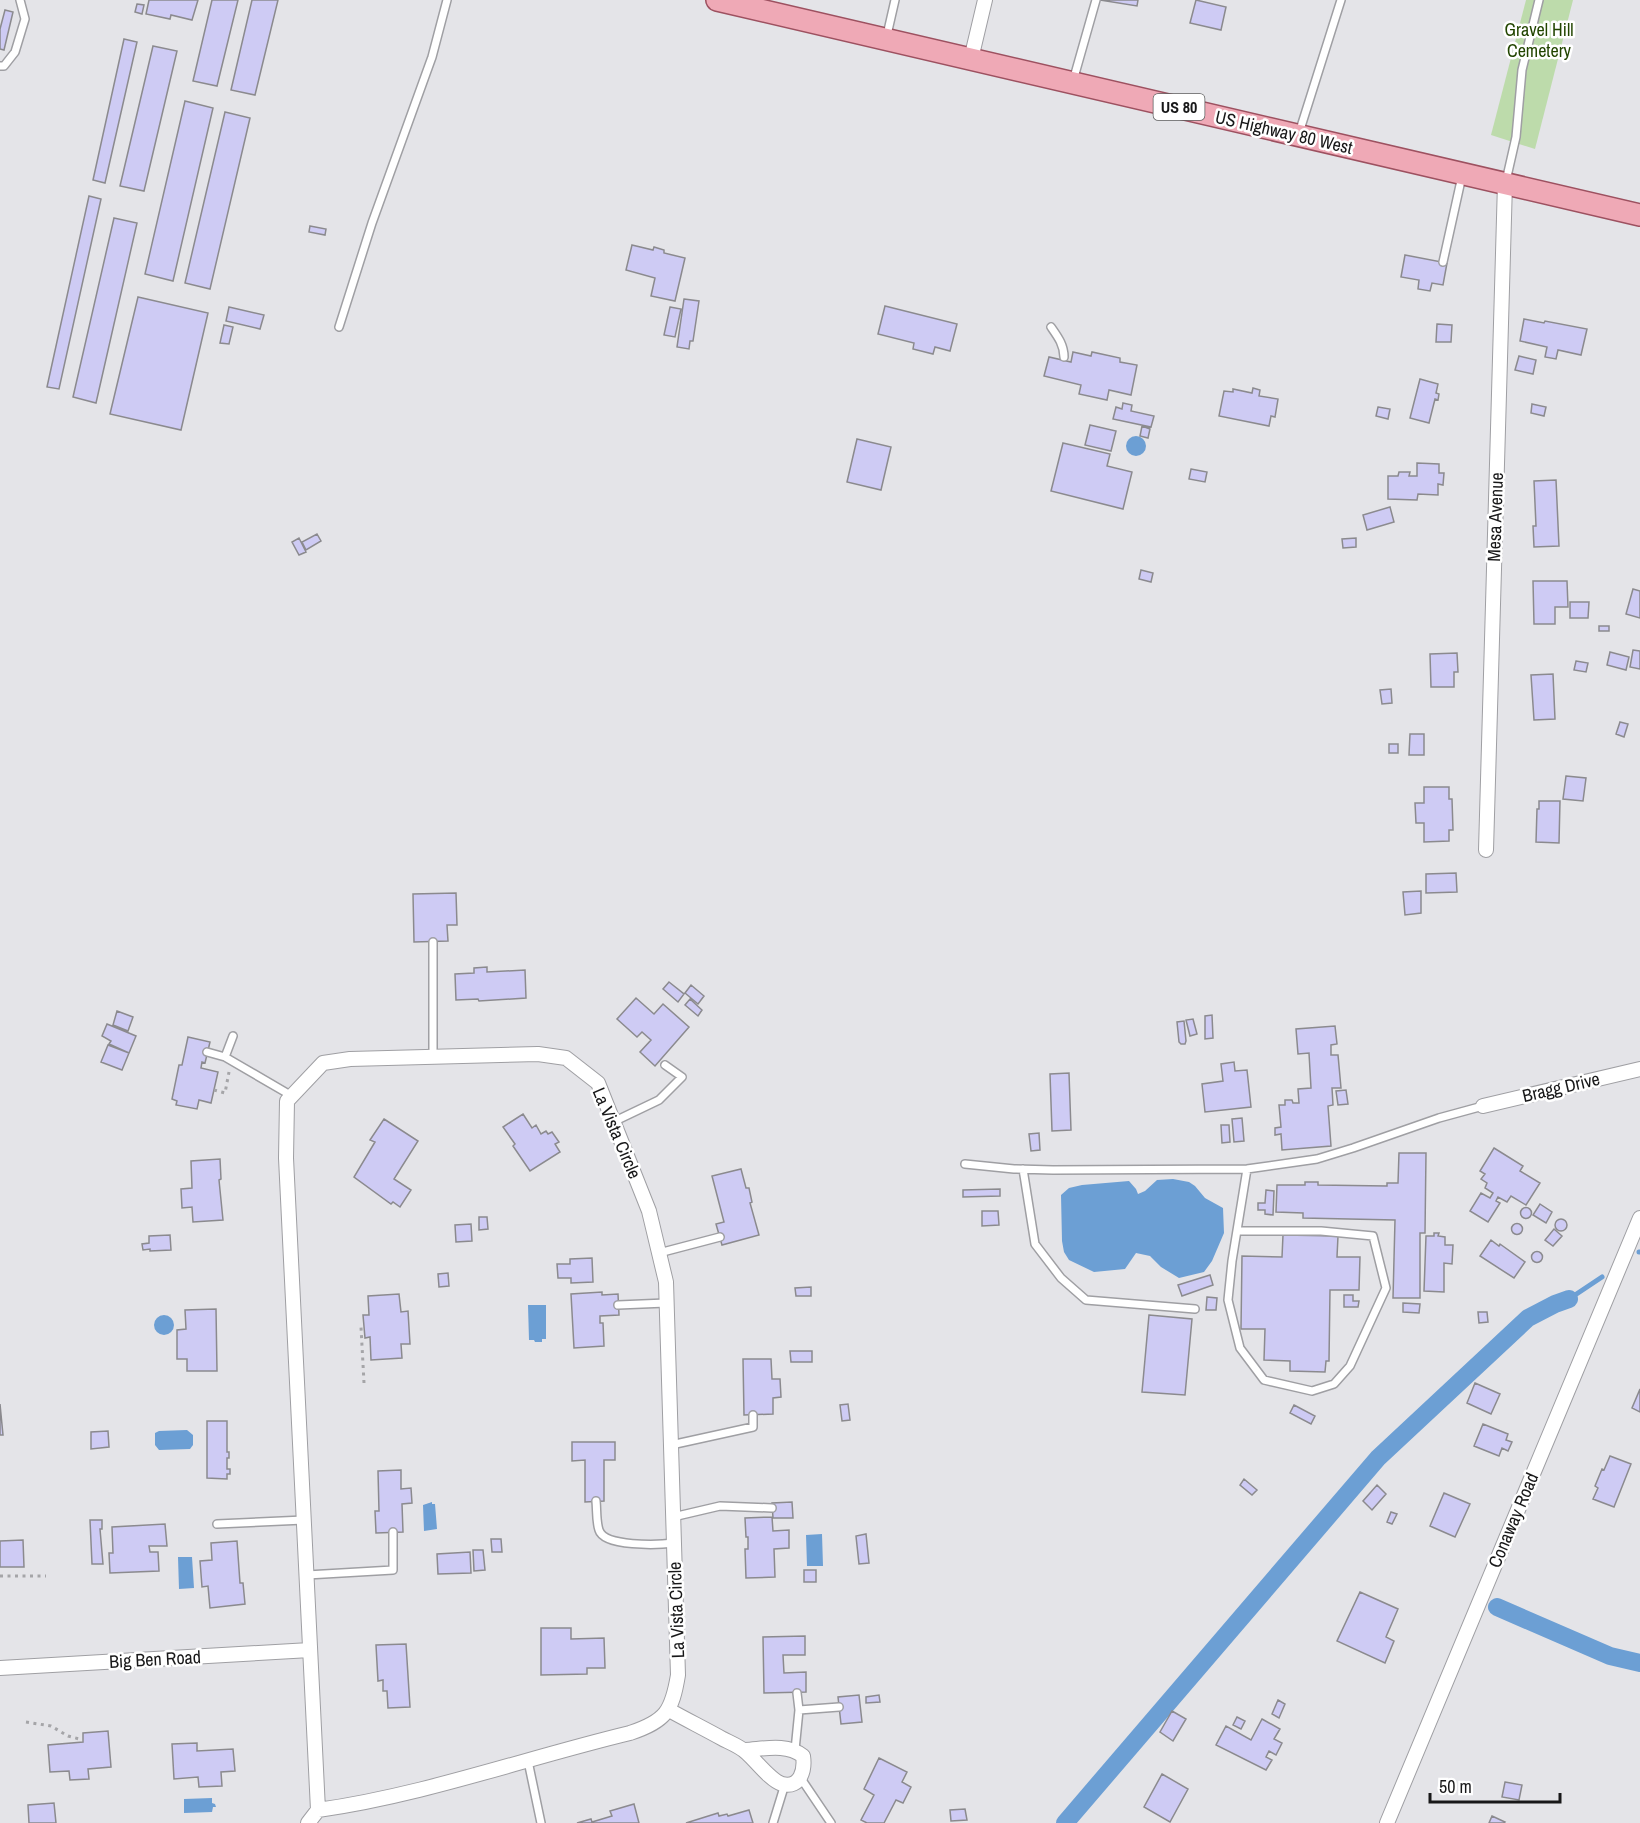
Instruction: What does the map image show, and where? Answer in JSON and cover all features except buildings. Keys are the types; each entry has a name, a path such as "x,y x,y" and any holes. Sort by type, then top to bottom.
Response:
{"main road":[{"name":"US Highway 80 West","path":"717,0 1640,215"}],"street":[{"path":"971,59 985,0"},
{"name":"Mesa Avenue","path":"1486,850 1505,183"},
{"name":"La Vista Circle","path":"292,1096 323,1063 350,1059 433,1055 538,1054 566,1058 598,1083 649,1211 666,1282 678,1675 669,1710"},
{"name":"Bragg Drive","path":"1483,1106 1640,1069"},
{"path":"292,1096 287,1101 286,1158 318,1810 308,1823"},
{"name":"Conaway Road","path":"1387,1823 1640,1218"},
{"name":"Big Ben Road","path":"0,1668 310,1650"},
{"path":"318,1810 355,1805 414,1791 646,1728 669,1710 745,1750 781,1784 797,1781 803,1774 802,1756 795,1750 783,1747 745,1750"}],"lane":[{"path":"0,66 4,66 15,52 25,19 20,0"},
{"path":"339,327 372,223 432,57 447,0"},
{"path":"886,40 895,0"},
{"path":"1072,82 1096,0"},
{"path":"1298,135 1341,0"},
{"path":"1505,183 1516,136 1522,70 1539,0"},
{"path":"1443,262 1463,173"},
{"path":"1051,327 1060,339 1064,357"},
{"path":"433,942 433,1055"},
{"path":"228,1059 233,1036"},
{"path":"207,1052 228,1059 292,1096"},
{"path":"613,1122 659,1100 682,1077 665,1065"},
{"path":"965,1164 1023,1169 1246,1169 1317,1159 1439,1118 1483,1106"},
{"path":"1023,1169 1035,1244 1061,1278 1086,1300 1195,1309"},
{"path":"1237,1231 1321,1231 1373,1236 1386,1288 1350,1366 1334,1384 1312,1391 1264,1380 1240,1348 1228,1300 1237,1231 1246,1169"},
{"path":"659,1253 720,1237"},
{"path":"618,1305 666,1303"},
{"path":"671,1446 753,1427 753,1415"},
{"path":"596,1501 599,1531 605,1538 646,1545 674,1543"},
{"path":"673,1516 720,1506 772,1508"},
{"path":"216,1524 304,1520"},
{"path":"307,1575 393,1570 393,1532"},
{"path":"795,1750 799,1710 797,1693"},
{"path":"799,1710 839,1707"},
{"path":"528,1761 541,1823"},
{"path":"800,1777 831,1823"},
{"path":"772,1823 785,1784"}],"path":[{"path":"214,1090 225,1093 228,1059"},
{"path":"364,1327 361,1327 364,1383"},
{"path":"0,1576 46,1576"},
{"path":"26,1722 51,1726 68,1736 83,1740"}],"green space":[{"name":"Gravel Hill Cemetery","path":"1526,0 1573,0 1535,149 1491,135"}],"water":[{"path":"1136,436 1143,439 1146,446 1143,453 1136,456 1129,453 1126,446 1129,439"},
{"path":"1173,1179 1189,1182 1205,1198 1223,1208 1224,1233 1212,1261 1204,1272 1179,1278 1161,1267 1150,1256 1136,1253 1125,1269 1094,1272 1069,1260 1064,1252 1062,1241 1061,1195 1069,1188 1129,1181 1138,1194 1157,1180"},
{"path":"528,1305 546,1305 546,1339 542,1339 542,1342 529,1340"},
{"path":"164,1315 171,1318 174,1325 171,1332 164,1335 157,1332 154,1325 157,1318"},
{"path":"187,1430 193,1435 193,1445 190,1449 159,1450 155,1445 155,1433 159,1431"},
{"path":"432,1502 435,1504 437,1529 424,1531 423,1505"},
{"path":"822,1534 823,1566 807,1566 806,1535"},
{"path":"178,1557 192,1557 194,1588 179,1589"},
{"path":"212,1798 212,1803 216,1807 213,1807 212,1812 184,1813 184,1799"}],"waterway":[{"path":"1569,1299 1602,1277"},
{"path":"1065,1823 1378,1458 1528,1318 1569,1299"},
{"path":"1497,1607 1610,1656 1640,1663"}]}
